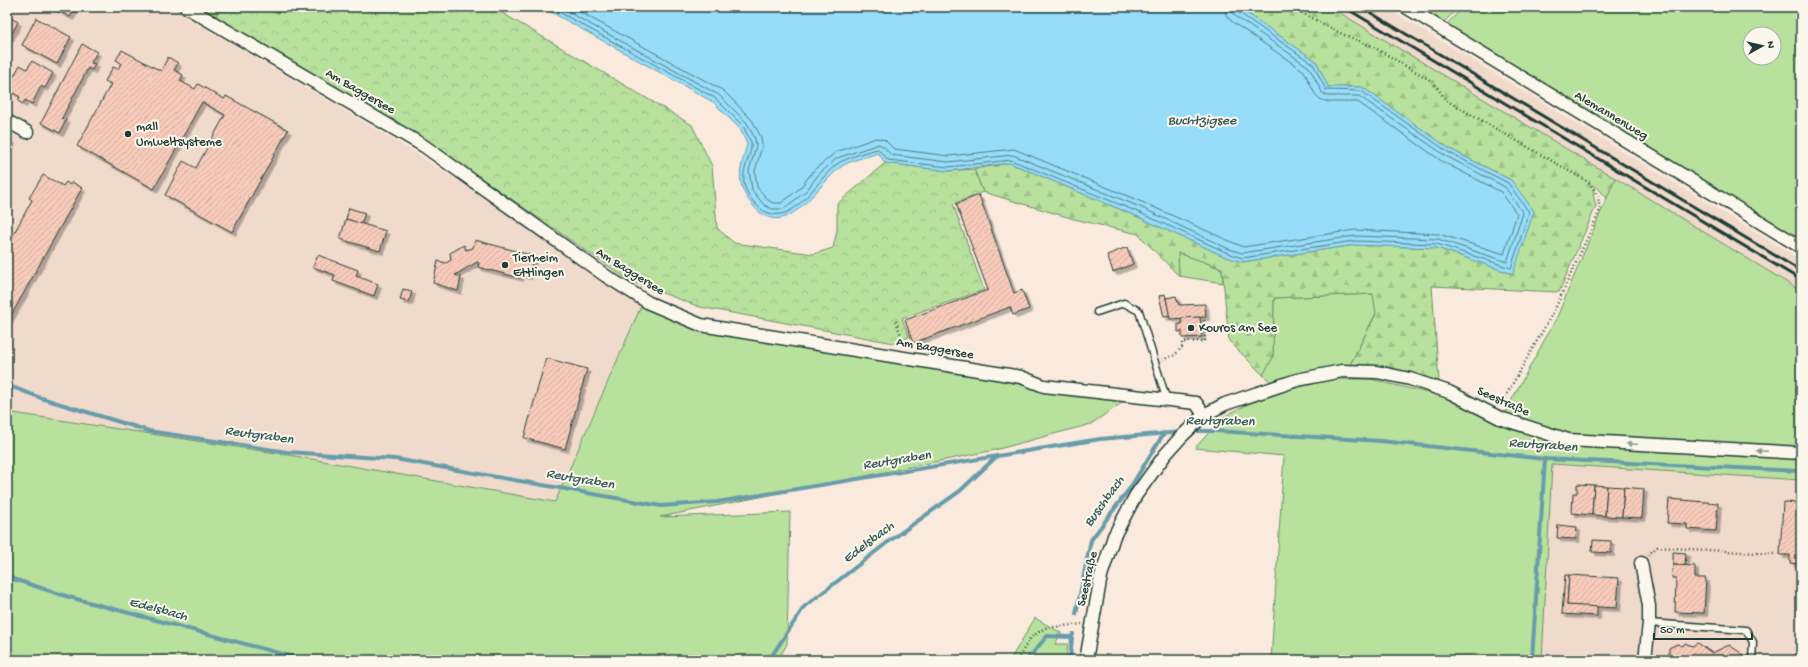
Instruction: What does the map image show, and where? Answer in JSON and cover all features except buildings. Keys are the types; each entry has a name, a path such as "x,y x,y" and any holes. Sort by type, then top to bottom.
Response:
{"street":[{"name":"Am Baggersee","path":"186,7 424,146 606,276 649,303 701,324 1021,377 1044,386 1166,401"},
{"name":"Alemannenweg","path":"1406,7 1801,248"},
{"path":"7,121 27,132"},
{"name":"Seestraße","path":"1086,660 1101,576 1114,536 1136,495 1165,455 1200,419 1225,404 1297,380 1342,371 1377,372 1410,379 1449,392 1495,415 1526,428 1568,440 1801,453"},
{"path":"1166,401 1196,403 1200,419"},
{"path":"1641,563 1649,606 1649,623 1645,660"}],"lane":[{"path":"1097,312 1124,304 1138,311 1146,330 1166,401"},
{"path":"1649,623 1746,630 1753,642 1752,660"}],"path":[{"path":"1291,7 1342,34 1372,46 1433,82 1446,100 1590,183 1598,197 1600,210 1555,310 1495,415"},
{"path":"1171,357 1183,346 1183,342 1205,341 1204,317"},
{"path":"896,321 903,341"},
{"path":"1641,563 1657,546 1775,554"},
{"path":"1017,660 1031,637 1045,628 1092,624"}],"shaded area":[{"path":"7,7 171,7 419,155 642,304 555,502 289,455 7,412"},
{"path":"1330,7 1385,7 1420,28 1801,260 1801,291"},
{"path":"1552,464 1801,480 1801,660 1542,660"}],"green space":[{"path":"198,7 222,7 215,17"},
{"path":"222,7 492,7 692,125 712,166 717,228 734,243 813,254 833,248 837,230 837,204 885,163 948,171 974,169 983,192 953,204 984,290 902,318 909,337 894,343 700,307 630,281 426,140 215,17"},
{"path":"1238,7 1330,7 1615,178 1607,198 1595,185 1593,194 1596,206 1559,292 1432,286 1439,381 1383,366 1349,367 1376,314 1373,294 1274,298 1273,357 1263,375 1229,341 1222,268 1178,253 1179,276 1138,234 1074,219 983,192 974,169 1010,163 1136,216 1226,257 1242,262 1355,245 1437,248 1513,274 1511,180 1450,149 1362,87 1328,87 1316,61"},
{"path":"1418,7 1459,7 1443,23"},
{"path":"1463,7 1801,7 1801,251 1446,25"},
{"path":"1615,178 1801,291 1801,480 1552,464 1542,660 1271,660 1284,456 1195,448 1223,417 1248,404 1292,389 1335,379 1370,379 1445,397 1499,423 1557,317"},
{"path":"1178,252 1222,269 1223,283 1179,276"},
{"path":"1374,294 1376,313 1349,367 1271,382 1263,375 1273,357 1274,298"},
{"path":"642,304 792,344 1123,402 1091,424 995,450 660,517 790,512 787,644 778,660 7,660 7,412 289,455 555,502"},
{"path":"1035,618 1061,633 1055,644 1068,644 1066,660 1010,660"}],"water":[{"name":"Buchtzigsee","path":"542,7 1238,7 1316,61 1328,87 1362,87 1450,149 1511,180 1534,211 1513,274 1437,248 1355,245 1242,262 1226,257 1136,216 1010,163 948,171 885,163 878,153 841,167 799,209 788,216 776,219 764,215 751,203 742,188 740,174 747,144 740,129 713,102"}],"waterway":[{"name":"Reutgraben","path":"7,385 41,398 149,431 287,452 395,459 661,506 717,502 1100,439 1182,432"},
{"name":"Reutgraben","path":"1191,431 1216,431 1381,441 1545,459 1801,471"},
{"name":"Buschbach","path":"1076,614 1091,540 1130,488 1164,433"},
{"name":"Edelsbach","path":"769,660 804,607 888,542 960,491 996,457"},
{"path":"1532,660 1545,459"},
{"name":"Edelsbach","path":"7,577 69,597 305,660"},
{"name":"Buschbach","path":"1027,660 1047,636 1072,637 1073,634"},
{"path":"1070,660 1072,637"}],"railway":[{"path":"1344,7 1801,280"},
{"path":"1361,7 1801,271"}],"place":[{"name":"mall Umweltsysteme","path":"128,134"},
{"name":"Tierheim Ettlingen","path":"505,265"},
{"name":"Kouros am See","path":"1191,328"}]}
